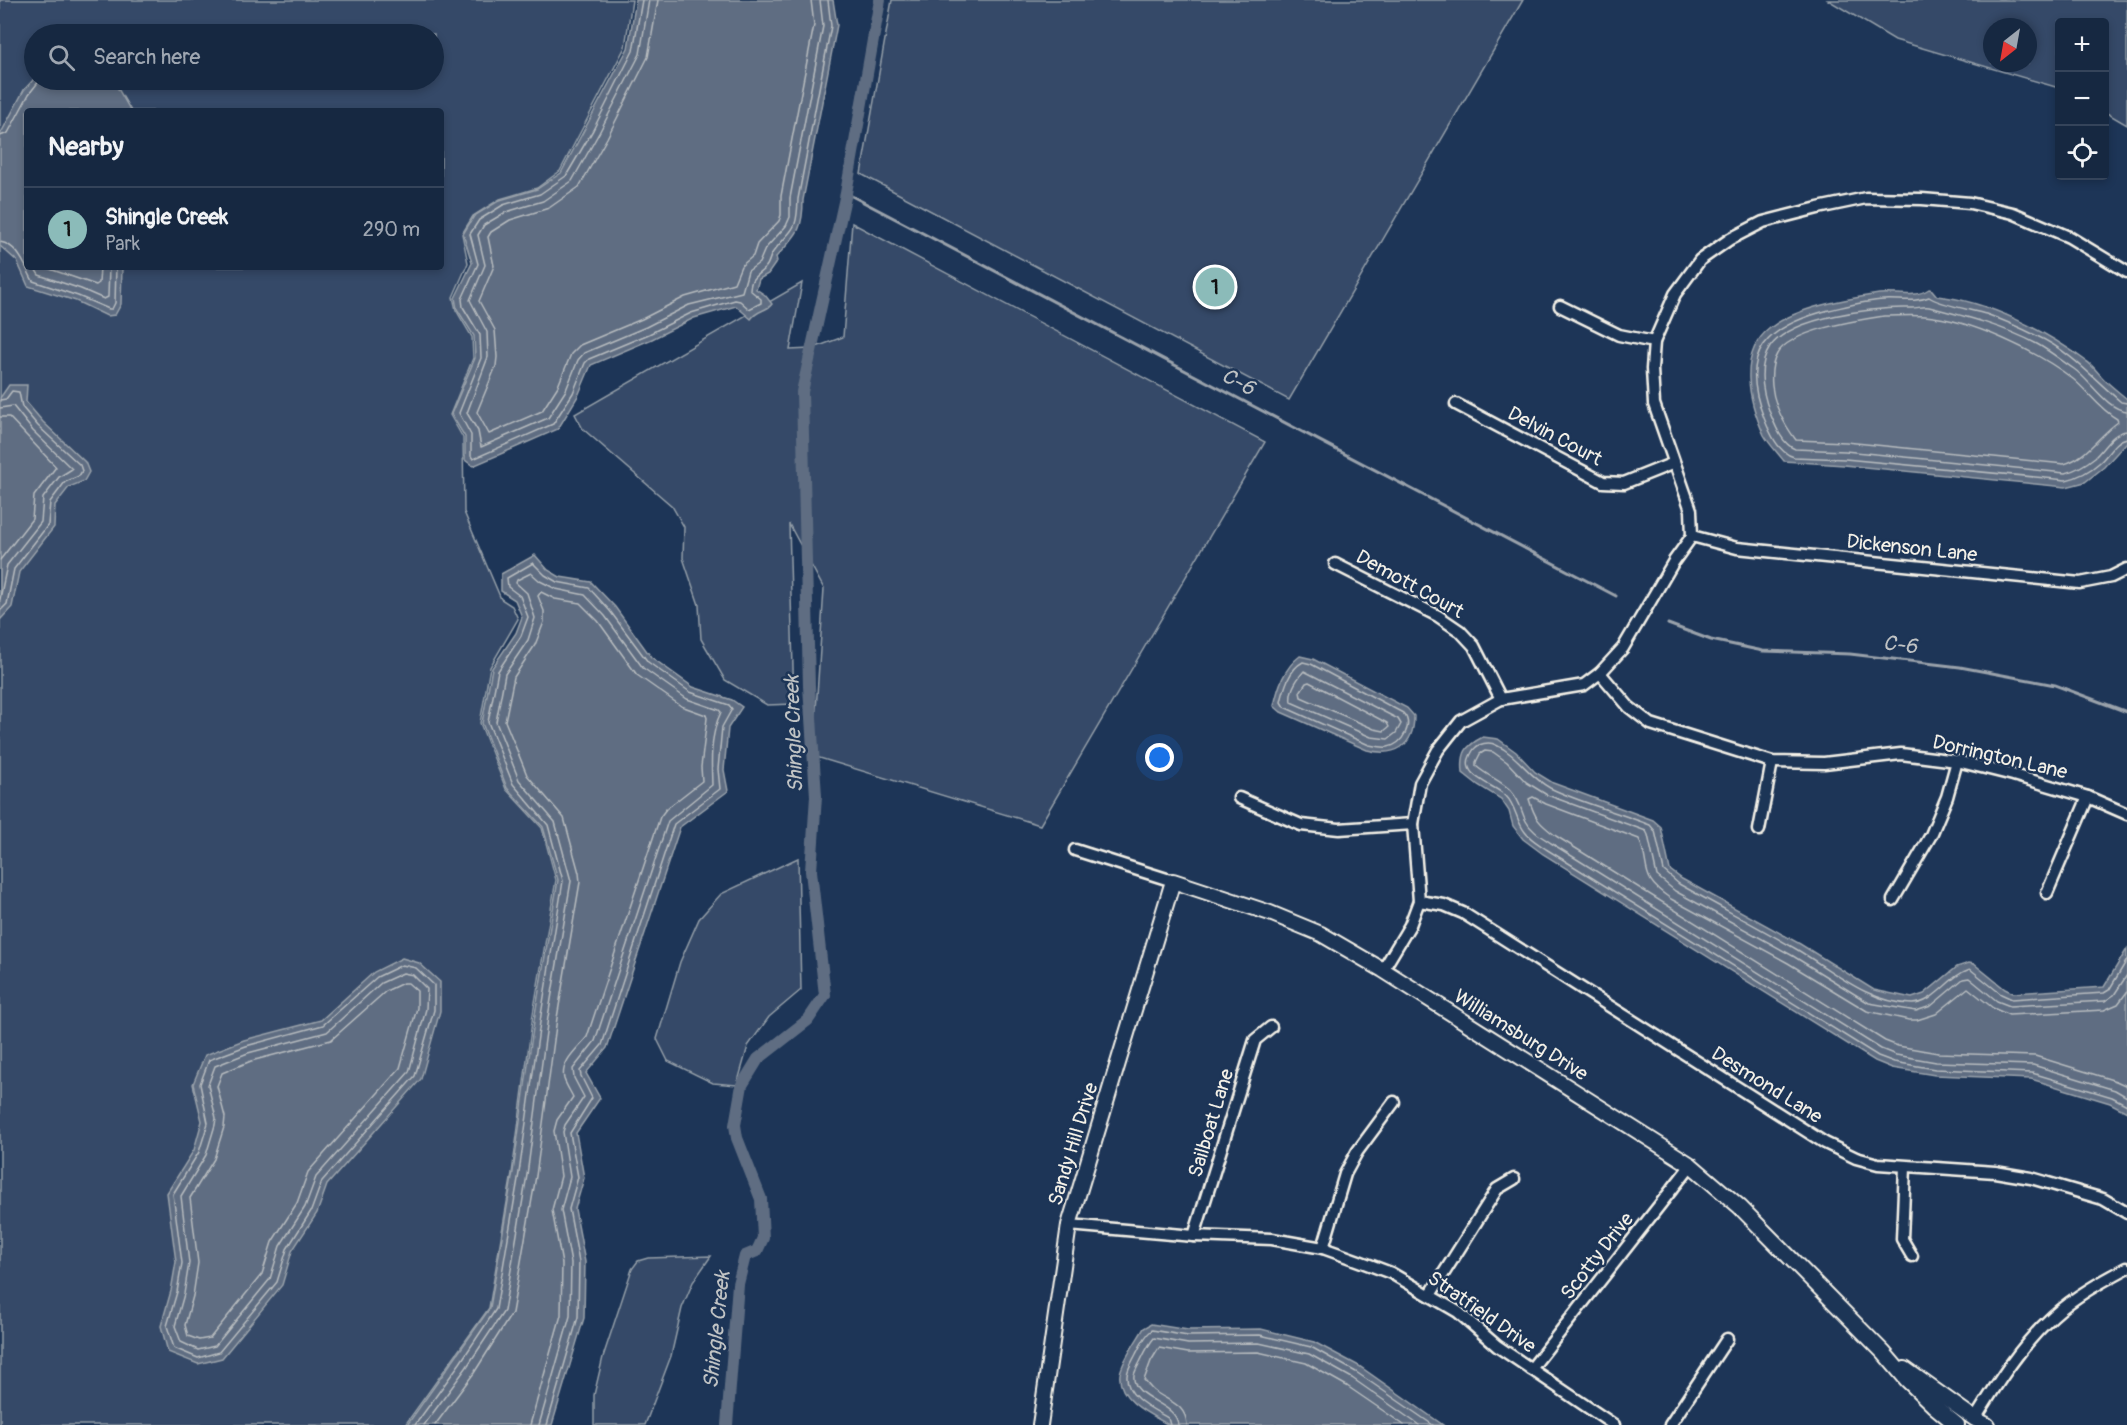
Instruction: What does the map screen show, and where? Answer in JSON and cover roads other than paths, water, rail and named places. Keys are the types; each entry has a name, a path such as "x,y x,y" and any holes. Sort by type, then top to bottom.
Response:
{"street":[{"path":"1383,970 1410,925 1419,901 1413,824 1420,783 1438,750 1461,721 1501,699 1584,685 1600,672 1623,648 1674,561 1692,536 1691,510 1654,404 1652,369 1654,342 1675,294 1700,260 1730,239 1763,222 1866,198 1923,199 1970,203 2013,213 2069,237 2127,272"},
{"path":"1560,306 1619,335 1654,342"},
{"name":"Delvin Court","path":"1456,404 1603,482 1624,483 1674,463"},
{"name":"Dickenson Lane","path":"1692,536 1737,548 2080,583 2111,577 2127,569"},
{"name":"Demott Court","path":"1335,564 1438,616 1460,631 1474,646 1501,699"},
{"name":"Dorrington Lane","path":"1600,672 1629,707 1651,723 1772,762 1824,763 1901,754 1957,761 2088,797 2127,814"},
{"path":"1893,900 1931,835 1947,797 1957,761"},
{"path":"1759,830 1772,762"},
{"path":"2047,893 2088,797"},
{"path":"1239,798 1301,825 1339,828 1413,824"},
{"name":"Williamsburg Drive","path":"1075,850 1270,913 1321,934 1383,970 1691,1165 1740,1207 1884,1353 1907,1380 1957,1425"},
{"name":"Sandy Hill Drive","path":"1040,1425 1069,1225 1173,881"},
{"name":"Desmond Lane","path":"1419,901 1444,905 1463,913 1825,1143 1856,1158 1878,1164 2031,1178 2103,1199 2127,1214"},
{"name":"Sailboat Lane","path":"1194,1236 1255,1040 1271,1027"},
{"path":"1323,1248 1345,1174 1356,1152 1394,1102"},
{"name":"Scotty Drive","path":"1531,1369 1691,1165"},
{"path":"1905,1167 1902,1239 1912,1256"},
{"path":"1430,1295 1497,1189 1514,1179"},
{"name":"Stratfield Drive","path":"1069,1225 1194,1236 1272,1239 1323,1248 1391,1273 1458,1312 1497,1346 1614,1425"},
{"path":"1981,1422 2003,1374 2054,1315 2090,1289 2127,1268"},
{"path":"1670,1425 1727,1339"},
{"name":"Williamsburg Drive","path":"1884,1353 1981,1422"}],"water":[{"path":"636,0 833,0 837,25 800,226 793,238 776,257 777,261 768,274 759,279 756,289 772,304 770,307 751,319 736,306 694,318 591,365 578,396 558,429 473,466 465,460 465,437 451,414 475,358 474,336 457,309 455,298 472,263 463,234 474,216 500,200 537,189 561,173 628,48"},
{"path":"24,90 119,90 129,108 24,108 24,270 122,270 121,304 115,315 107,316 76,301 28,286 17,261 0,246 0,135"},
{"path":"1929,289 1937,296 1976,304 2016,319 2053,339 2089,363 2127,399 2127,442 2104,467 2085,482 2066,487 1784,461 1764,435 1751,393 1750,365 1753,351 1760,339 1770,328 1781,321 1808,309 1852,298 1879,294 1917,294"},
{"path":"9,385 27,385 26,402 43,422 85,462 89,472 84,481 69,487 55,505 54,527 19,572 12,607 0,620 0,398"},
{"path":"535,555 548,570 560,577 591,582 615,607 651,657 693,687 732,700 742,707 728,728 724,770 728,791 680,827 607,1048 586,1073 600,1098 576,1133 584,1178 575,1209 585,1262 584,1318 552,1425 407,1425 490,1308 558,880 543,827 507,788 482,723 492,668 516,633 522,617 515,600 501,591 501,574"},
{"path":"1300,656 1313,659 1407,708 1414,716 1411,735 1407,742 1401,747 1386,752 1367,750 1281,712 1274,706 1280,685 1290,666"},
{"path":"1483,737 1498,739 1516,752 1535,772 1553,783 1653,820 1661,827 1670,870 1682,879 1800,944 1874,990 1912,998 1924,994 1957,967 1969,963 1974,964 2013,993 2104,987 2127,949 2127,1112 2110,1103 2031,1079 1935,1075 1892,1068 1875,1061 1543,854 1523,839 1513,826 1509,811 1501,799 1463,773 1463,760 1468,747"},
{"path":"402,958 419,963 440,982 440,1011 421,1079 327,1185 317,1213 292,1251 282,1285 222,1358 198,1364 168,1352 161,1326 176,1262 167,1193 194,1150 202,1121 193,1084 205,1055 244,1040 321,1020 374,972"},
{"path":"1151,1324 1188,1330 1261,1329 1314,1342 1359,1366 1443,1425 1169,1425 1129,1399 1121,1383 1121,1369 1127,1357 1144,1328"}],"waterway":[{"name":"Shingle Creek","path":"727,1425 738,1284 745,1256 757,1251 763,1238 761,1199 737,1138 735,1125 742,1085 758,1059 808,1020 825,995 811,871 816,796 809,686 802,392 846,193 880,0"},
{"name":"C-6","path":"846,193 1616,596"},
{"name":"C-6","path":"1668,624 1711,640 1763,651 1850,654 1960,667 2055,685 2127,712"}],"place":[{"name":"Shingle Creek","path":"1215,287"}]}
